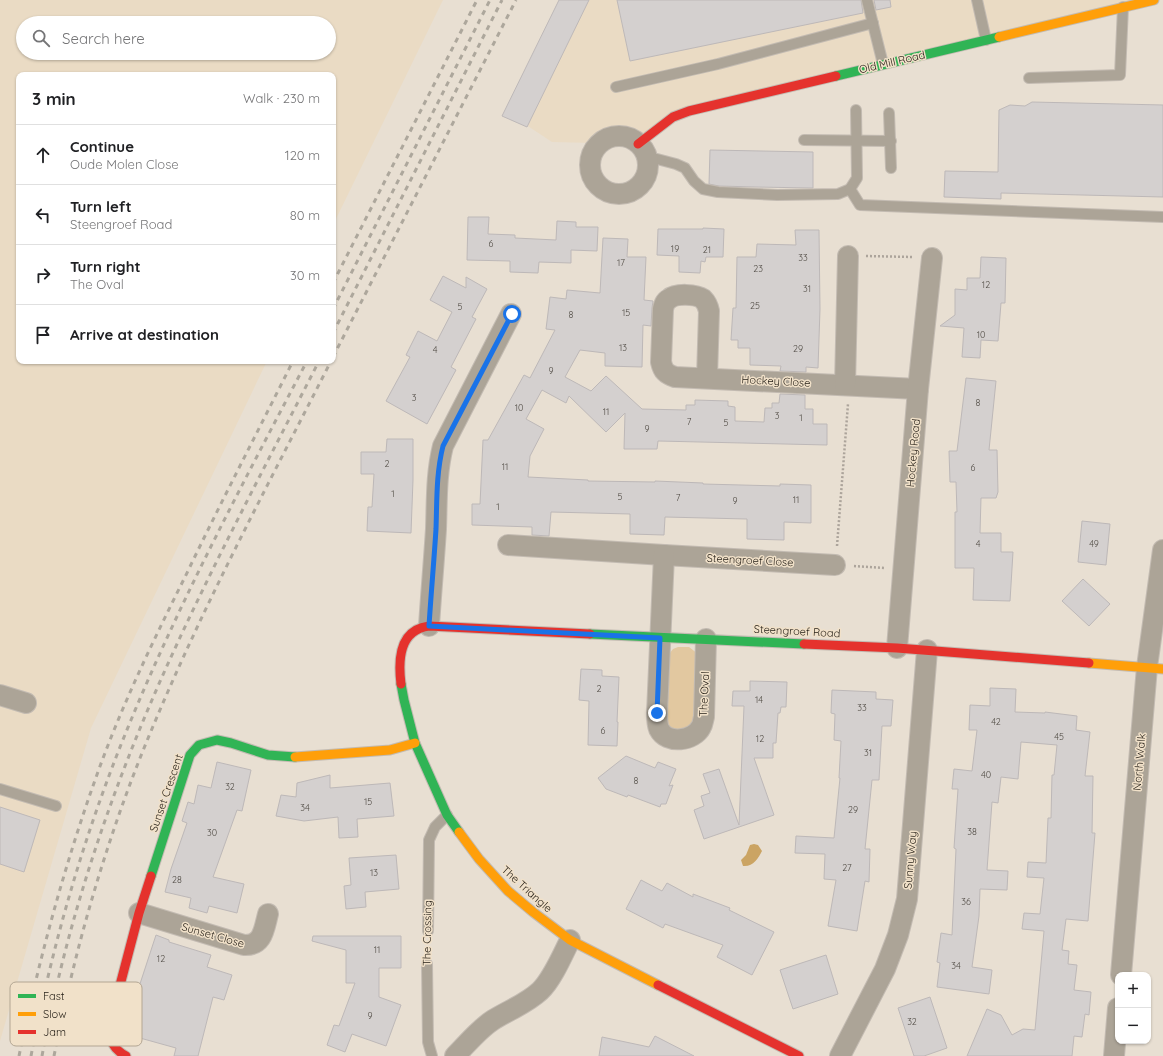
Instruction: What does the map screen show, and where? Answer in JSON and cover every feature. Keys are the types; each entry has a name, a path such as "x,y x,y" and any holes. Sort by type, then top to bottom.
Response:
{"street":[{"name":"Old Mill Road","path":"638,144 673,117 689,110 1154,0"},
{"path":"620,136 630,138 638,144 645,152 648,161 648,171 644,180 637,188 618,194 608,192 600,186 594,179 590,169 591,159 601,142 620,136"},
{"path":"847,385 848,256"},
{"name":"Hockey Road","path":"897,648 918,390 932,258"},
{"path":"429,626 436,529 436,493 439,462 443,446 512,314"},
{"name":"Hockey Close","path":"707,378 918,390"},
{"name":"Steengroef Close","path":"508,545 664,556 836,565"},
{"name":"North Walk","path":"1121,972 1155,668 1163,550"},
{"path":"660,638 664,556"},
{"name":"Steengroef Road","path":"429,626 897,648 1155,668"},
{"name":"The Triangle","path":"429,626 422,627 411,633 405,641 399,669 404,700 415,743 447,815 479,859 508,891 570,940 799,1056"},
{"name":"The Oval","path":"660,638 657,723 660,730 665,735 672,738 683,739 691,738 701,727 704,718 706,639"},
{"name":"Sunny Way","path":"840,1056 885,969 898,935 907,900 927,650"},
{"path":"0,695 26,703"},
{"name":"Sunset Crescent","path":"120,982 139,913 190,755 200,745 217,740 268,755 294,757 390,750 415,743"},
{"name":"Sunset Close","path":"139,913 244,945 251,945 258,942 262,936 268,914"},
{"path":"455,1056 492,1020 520,1006 541,990 553,973 570,940"},
{"path":"1114,1056 1115,1044"},
{"name":"Sunset Crescent","path":"114,1046 118,1052 126,1056"}],"lane":[{"path":"868,0 883,64"},
{"path":"977,0 986,40"},
{"path":"1029,78 1120,75 1124,7"},
{"path":"616,87 718,64 873,23"},
{"path":"648,161 657,159 676,164 684,168 694,181 703,189 718,192 777,195 838,194 850,189 857,178 856,110"},
{"path":"889,113 891,168"},
{"path":"804,140 891,141"},
{"path":"850,189 860,205 1163,217"},
{"path":"0,789 56,806"},
{"name":"The Crossing","path":"428,931 429,840 435,827 447,815"},
{"name":"The Crossing","path":"426,964 428,1042 432,1056"}],"path":[{"path":"848,256 932,258"},
{"path":"847,385 836,565 904,569"}],"shaded area":[{"path":"0,0 443,0 336,219 336,72 16,72 16,364 266,364 91,728 17,982 10,982 10,1007 0,1041"},
{"path":"561,0 1154,0 689,111 638,144 552,142 505,111"},
{"path":"678,647 689,647 698,654 697,723 683,733 667,727 666,658 673,649"},
{"path":"750,845 758,845 762,851 757,860 752,864 743,866 741,860 746,855"}],"building":[{"path":"559,0 589,0 527,127 502,116"},
{"path":"617,0 861,0 863,13 630,61"},
{"path":"874,0 890,0 891,7 876,10"},
{"path":"1032,102 1163,105 1163,197 1001,193 1001,199 944,197 945,171 998,172 999,110 1010,105 1025,106"},
{"path":"710,150 813,152 813,188 719,186 709,184"},
{"path":"468,217 489,217 488,234 515,235 515,238 556,240 557,221 576,222 576,227 598,227 597,251 571,250 571,263 539,262 538,273 510,272 510,261 467,260"},
{"path":"658,229 724,229 723,257 706,257 705,262 701,261 700,273 679,272 679,256 657,255"},
{"path":"795,230 819,230 820,309 818,368 806,367 806,372 780,371 781,366 750,365 750,348 738,348 738,340 731,340 733,308 736,308 737,257 756,257 757,244 796,245"},
{"path":"603,238 628,239 627,257 646,257 644,300 653,301 651,326 643,325 642,367 605,366 605,353 580,350 565,377 591,391 606,376 642,409 686,410 686,405 695,405 695,400 728,401 728,406 735,407 735,421 764,422 765,408 772,408 772,403 779,403 780,394 805,395 805,409 813,409 813,424 827,424 827,445 658,441 657,449 624,449 625,413 606,432 569,396 566,403 542,390 526,419 544,429 530,456 528,477 588,481 655,481 780,486 780,484 811,485 811,523 784,522 784,540 747,539 747,519 665,517 664,535 630,534 630,514 551,512 549,536 532,535 532,527 472,525 472,504 480,504 483,440 488,440 524,375 530,378 555,330 546,329 550,297 566,299 567,290 600,293"},
{"path":"981,257 1006,258 1005,303 1001,303 998,341 981,340 980,358 962,357 964,328 940,326 955,315 955,289 967,290 967,278 980,278"},
{"path":"443,276 466,288 466,277 487,289 472,317 476,319 451,367 456,370 427,424 386,401 410,357 406,355 418,331 437,341 452,312 430,300"},
{"path":"966,378 996,381 989,450 997,450 998,492 996,498 981,498 980,533 1001,533 1001,552 1013,552 1010,601 973,600 974,568 955,568 955,512 957,512 956,482 950,482 949,451 957,451"},
{"path":"387,439 413,439 411,533 367,531 368,507 372,507 374,474 361,474 361,452 386,452"},
{"path":"1082,521 1110,524 1106,565 1078,562"},
{"path":"1083,579 1110,604 1089,626 1062,601"},
{"path":"581,669 602,670 602,676 619,677 617,746 588,745 589,701 579,700"},
{"path":"750,681 787,682 786,707 781,707 780,713 778,713 776,743 773,743 773,758 754,758 774,815 704,839 694,810 704,806 701,796 710,793 703,774 719,769 739,825 744,706 732,706 733,691 750,691"},
{"path":"990,688 1016,689 1015,712 1045,712 1077,716 1076,730 1090,732 1085,776 1093,776 1092,833 1095,833 1088,921 1066,919 1062,950 1069,951 1068,964 1077,965 1074,990 1091,992 1089,1015 1085,1014 1082,1037 1074,1036 1072,1056 967,1056 987,1009 1001,1015 1012,1035 1023,1029 1035,1030 1044,931 1022,929 1024,913 1040,914 1044,878 1027,877 1028,862 1046,863 1048,818 1051,818 1052,775 1054,775 1057,745 1021,742 1018,779 1001,777 998,803 992,802 987,870 1008,871 1007,890 980,889 979,916 972,967 992,970 989,994 937,987 940,963 937,962 941,933 952,935 956,849 954,848 958,789 952,789 954,769 972,771 977,730 969,730 970,705 990,706"},
{"path":"832,690 876,692 876,699 893,700 891,726 882,726 879,780 872,780 865,849 870,849 869,882 865,881 857,931 828,926 836,880 824,879 825,854 795,853 796,836 834,838 840,778 841,741 834,740 835,714 831,713"},
{"path":"626,756 655,768 658,762 676,769 669,786 673,785 666,804 661,804 660,807 628,795 627,797 606,789 598,778"},
{"path":"217,762 251,770 242,811 237,810 213,877 244,884 237,913 209,906 207,913 189,908 191,898 165,892 171,869 187,823 182,821 188,802 194,804 198,785 211,788"},
{"path":"330,775 330,788 390,783 394,816 357,819 358,837 339,838 338,817 304,821 276,816 281,795 296,797 297,783"},
{"path":"0,807 40,820 24,872 0,864"},
{"path":"396,855 399,889 365,892 366,907 346,909 344,886 351,885 349,858"},
{"path":"641,880 662,891 667,883 693,897 693,894 730,908 729,910 774,932 752,975 717,957 723,945 665,924 663,928 626,909"},
{"path":"156,935 169,940 169,942 211,955 207,967 232,975 224,1000 213,997 198,1056 174,1056 176,1048 142,1039 142,982 141,982"},
{"path":"313,936 401,936 401,968 379,968 379,997 401,1005 386,1046 352,1034 345,1052 327,1045 334,1025 339,1026 355,983 346,983 346,950 312,941"},
{"path":"826,955 838,994 793,1009 780,970"},
{"path":"930,997 947,1048 924,1056 914,1056 898,1008"},
{"path":"655,1036 694,1056 599,1056 602,1037 649,1047"}],"railway":[{"path":"336,277 477,0"},
{"path":"336,303 490,0"},
{"path":"336,327 502,0"},
{"path":"336,351 516,0"},
{"path":"35,982 75,840 108,744 139,672 162,624 292,364"},
{"path":"47,982 60,928 85,843 99,802 131,720 193,583 305,364"},
{"path":"58,982 65,950 96,846 114,794 155,693 194,608 246,502 317,364"},
{"path":"70,982 83,929 108,846 122,805 154,724 217,586 329,364"},
{"path":"19,1056 21,1046"},
{"path":"31,1056 33,1046"},
{"path":"42,1056 44,1046"},
{"path":"54,1056 56,1046"}],"traffic: fast":[{"path":"836,76 999,37"},
{"path":"590,634 804,644"},
{"path":"401,684 415,743 447,815 459,832"},
{"path":"151,876 190,755 199,745 217,740 268,755 295,757"}],"traffic: slow":[{"path":"999,37 1154,0"},
{"path":"1089,663 1163,669"},
{"path":"295,757 390,750 415,743"},
{"path":"459,832 479,859 508,891 533,912 570,940 658,985"}],"traffic: jam":[{"path":"638,144 673,117 689,111 836,76"},
{"path":"401,684 401,656 406,640 412,633 429,626 590,634"},
{"path":"804,644 897,648 1089,663"},
{"path":"121,982 139,913 151,876"},
{"path":"658,985 799,1056"},
{"path":"114,1046 126,1056"}],"route":[{"path":"512,314 443,446 439,462 436,493 436,529 429,626 660,638 657,713"}]}
